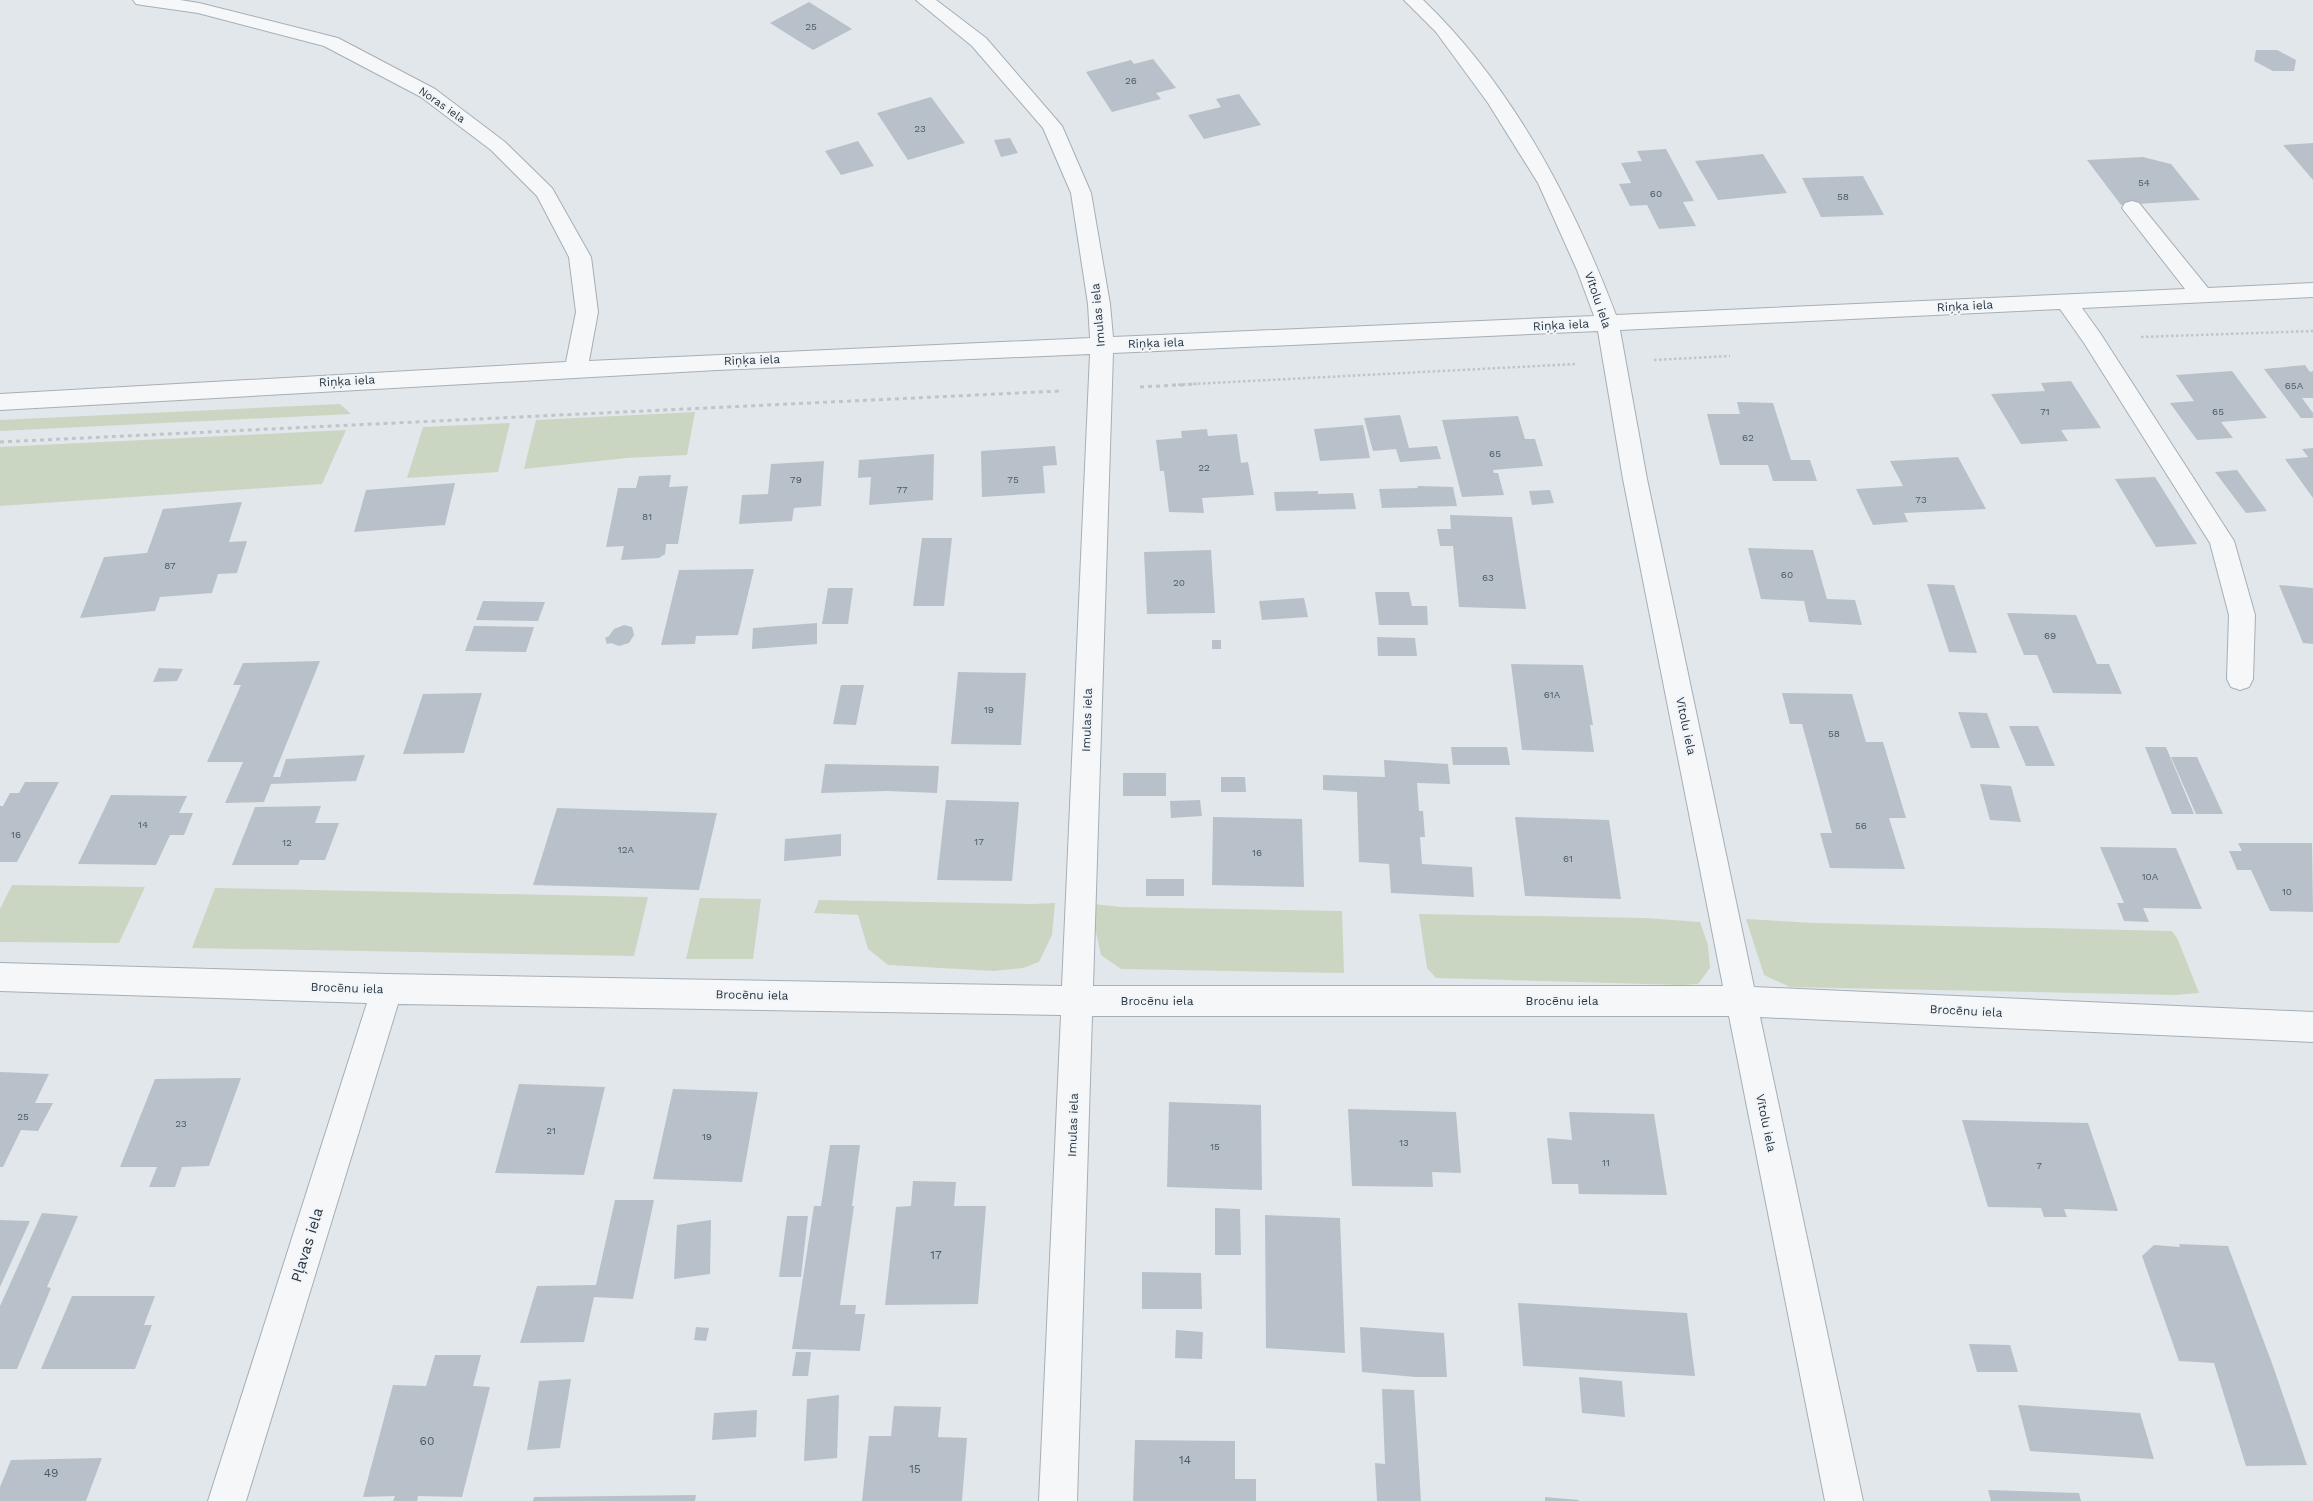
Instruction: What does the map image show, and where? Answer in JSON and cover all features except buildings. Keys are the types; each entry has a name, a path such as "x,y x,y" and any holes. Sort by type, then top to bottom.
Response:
{"street":[{"name":"Noras iela","path":"142,0 199,8 331,42 428,93 498,146 545,193 580,257 587,312 576,369"},
{"name":"Imulas iela","path":"924,0 979,42 1052,126 1081,193 1099,304 1102,346 1058,1501"},
{"name":"Vītolu iela","path":"1413,0 1442,28 1497,101 1548,183 1588,270 1608,323 1635,479 1844,1501"},
{"path":"2132,208 2202,295"},
{"name":"Riņķa iela","path":"0,402 576,369 2313,290"},
{"path":"2065,301 2092,338 2222,542 2242,615 2240,679"},
{"name":"Brocēnu iela","path":"0,976 387,989 1078,1001 1742,1001 2313,1026"},
{"name":"Pļavas iela","path":"226,1501 387,989"}],"path":[{"path":"2092,338 2313,330"},
{"path":"0,442 1099,389 1734,356"}],"green space":[{"path":"340,404 351,414 0,431 0,420"},
{"path":"695,412 687,455 627,458 524,469 536,420"},
{"path":"510,423 498,472 407,478 423,427"},
{"path":"346,430 322,484 0,506 0,447"},
{"path":"12,885 145,887 119,943 0,942 0,909"},
{"path":"215,888 648,897 634,956 192,948"},
{"path":"700,898 761,899 753,959 686,959"},
{"path":"819,900 1055,903 1052,935 1039,962 1023,968 994,971 888,965 868,949 858,915 814,913"},
{"path":"1094,904 1120,907 1342,911 1344,973 1121,969 1101,955 1095,928"},
{"path":"1419,914 1645,918 1700,922 1708,945 1710,968 1698,984 1682,985 1436,978 1427,968"},
{"path":"1746,919 1814,923 2172,931 2178,940 2199,993 2176,995 1790,987 1764,975"}]}
